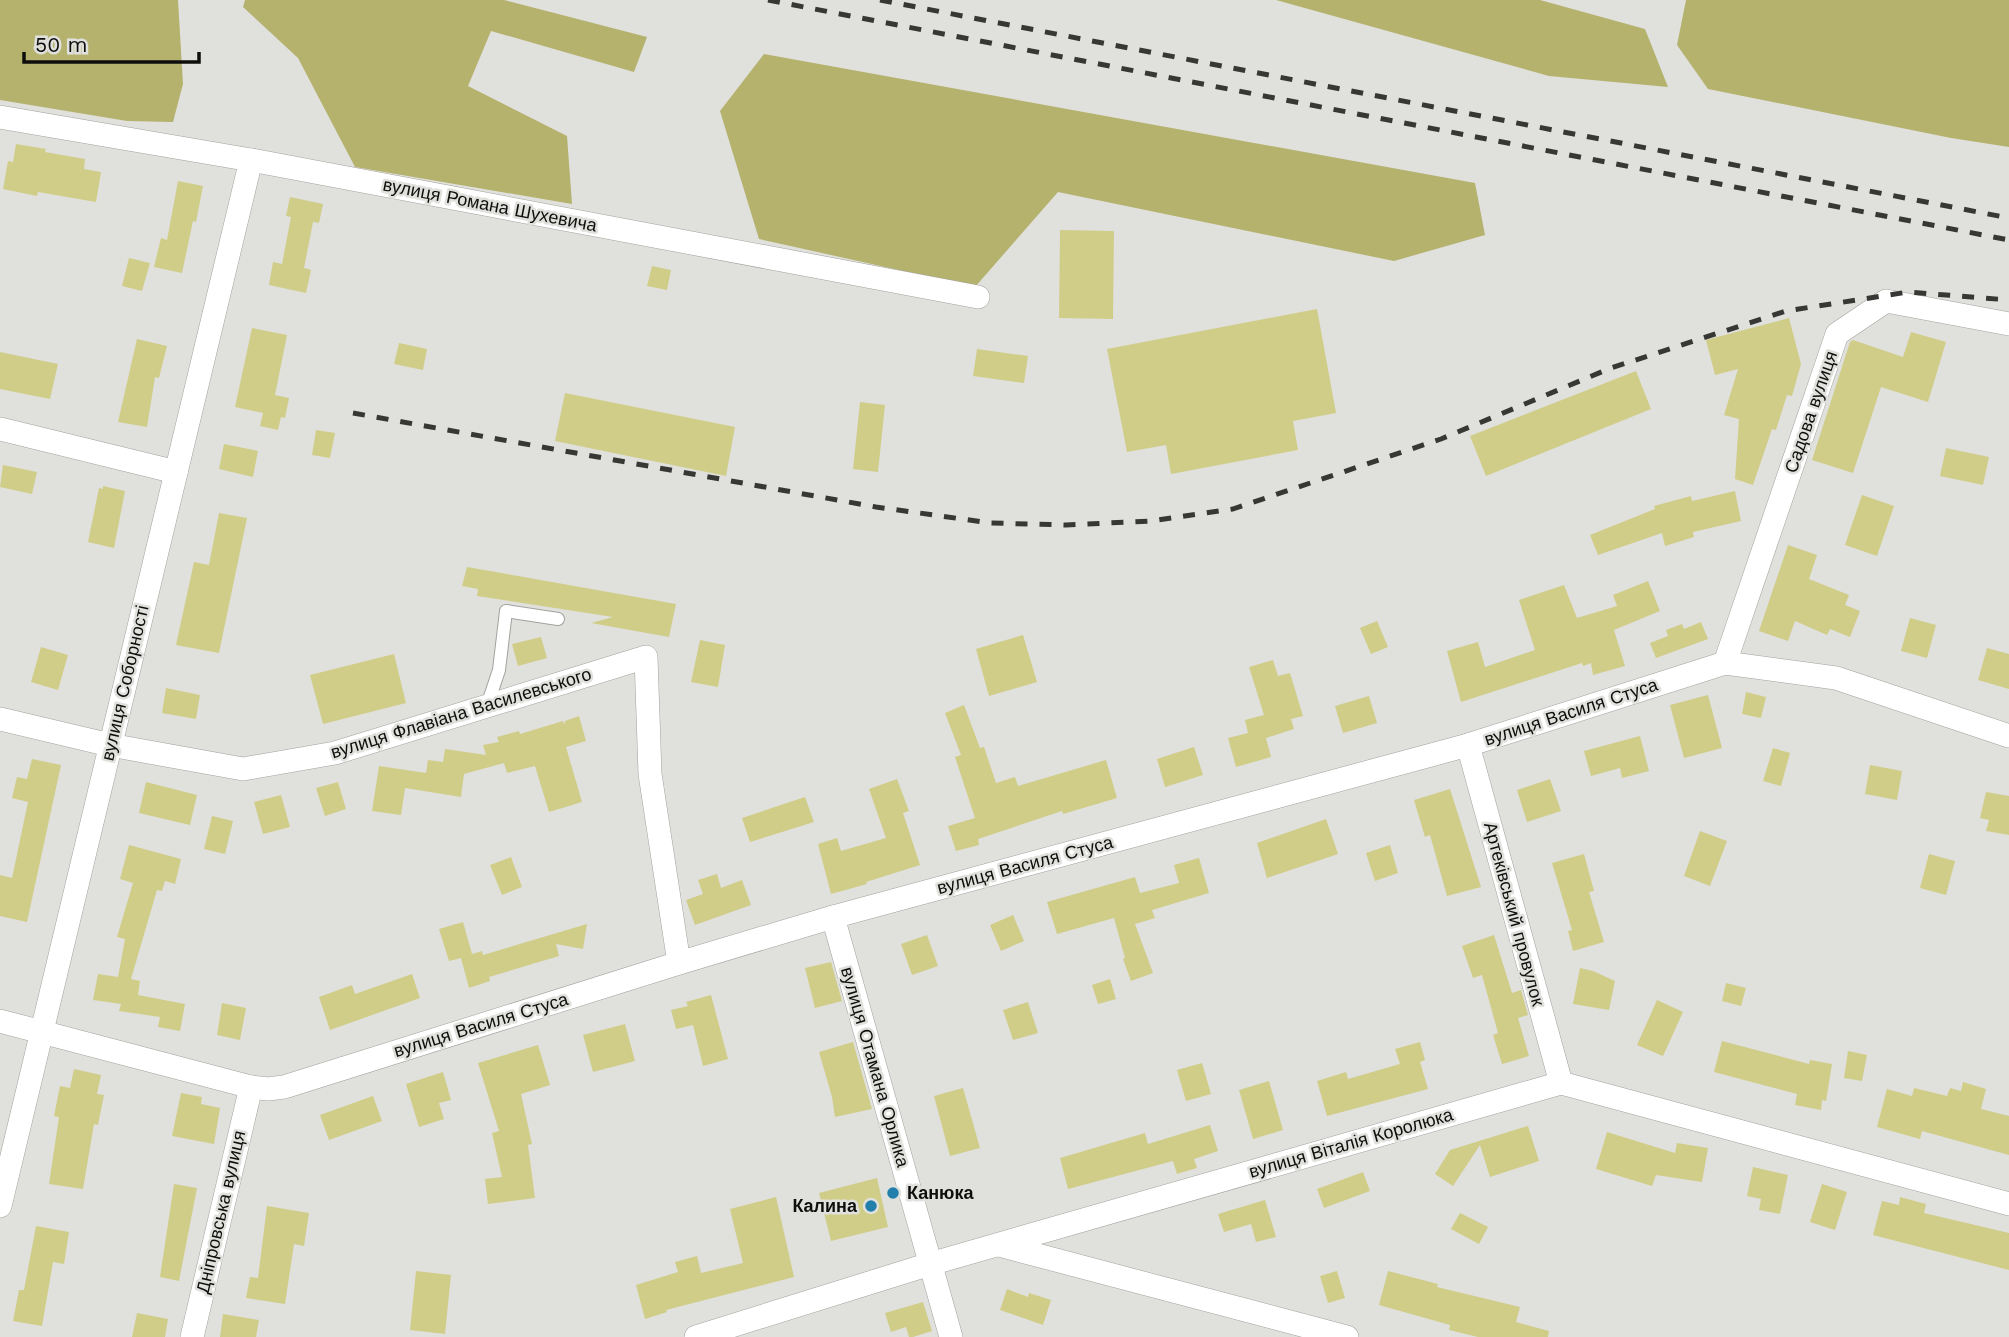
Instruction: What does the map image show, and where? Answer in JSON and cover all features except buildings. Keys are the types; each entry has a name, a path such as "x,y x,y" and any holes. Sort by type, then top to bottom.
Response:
{"street":[{"name":"вулиця Романа Шухевича","path":"0,117 251,160 978,297"},
{"name":"вулиця Соборності","path":"0,1206 251,160"},
{"name":"Садова вулиця","path":"1725,663 1837,334 1886,301 2009,324"},
{"path":"0,429 176,472"},
{"name":"вулиця Флавіана Василевського","path":"0,719 110,745 243,769 335,753 646,657 650,774 680,963"},
{"name":"вулиця Василя Стуса","path":"0,1021 251,1087 284,1087 833,917 1468,745 1725,663 1836,678 2009,736"},
{"name":"Артеківський провулок","path":"1468,745 1560,1083"},
{"name":"вулиця Отамана Орлика","path":"833,917 951,1337"},
{"path":"1560,1083 2009,1205"},
{"name":"вулиця Віталія Королюка","path":"696,1337 929,1264 1560,1083"},
{"name":"Дніпровська вулиця","path":"192,1337 251,1087"},
{"path":"999,1245 1347,1337"}],"lane":[{"path":"487,706 499,670 506,611 558,619"}],"shaded area":[{"path":"0,0 178,0 183,84 173,122 127,121 0,100"},
{"path":"245,0 504,0 647,37 634,72 491,31 468,86 567,136 572,204 355,167 298,58 243,7"},
{"path":"1276,0 1540,0 1645,29 1668,87 1549,76"},
{"path":"1686,0 2009,0 2009,147 1951,138 1708,89 1677,45"},
{"path":"764,54 1475,183 1485,235 1394,261 1058,192 975,287 759,239 720,111"}],"railway":[{"path":"768,0 2009,240"},
{"path":"880,0 2009,218"},
{"path":"353,413 876,507 991,523 1066,525 1151,521 1233,509 1441,439 1611,368 1786,311 1908,292 2009,300"}],"place":[{"name":"Канюка","path":"893,1193"},
{"name":"Калина","path":"871,1206"}]}
